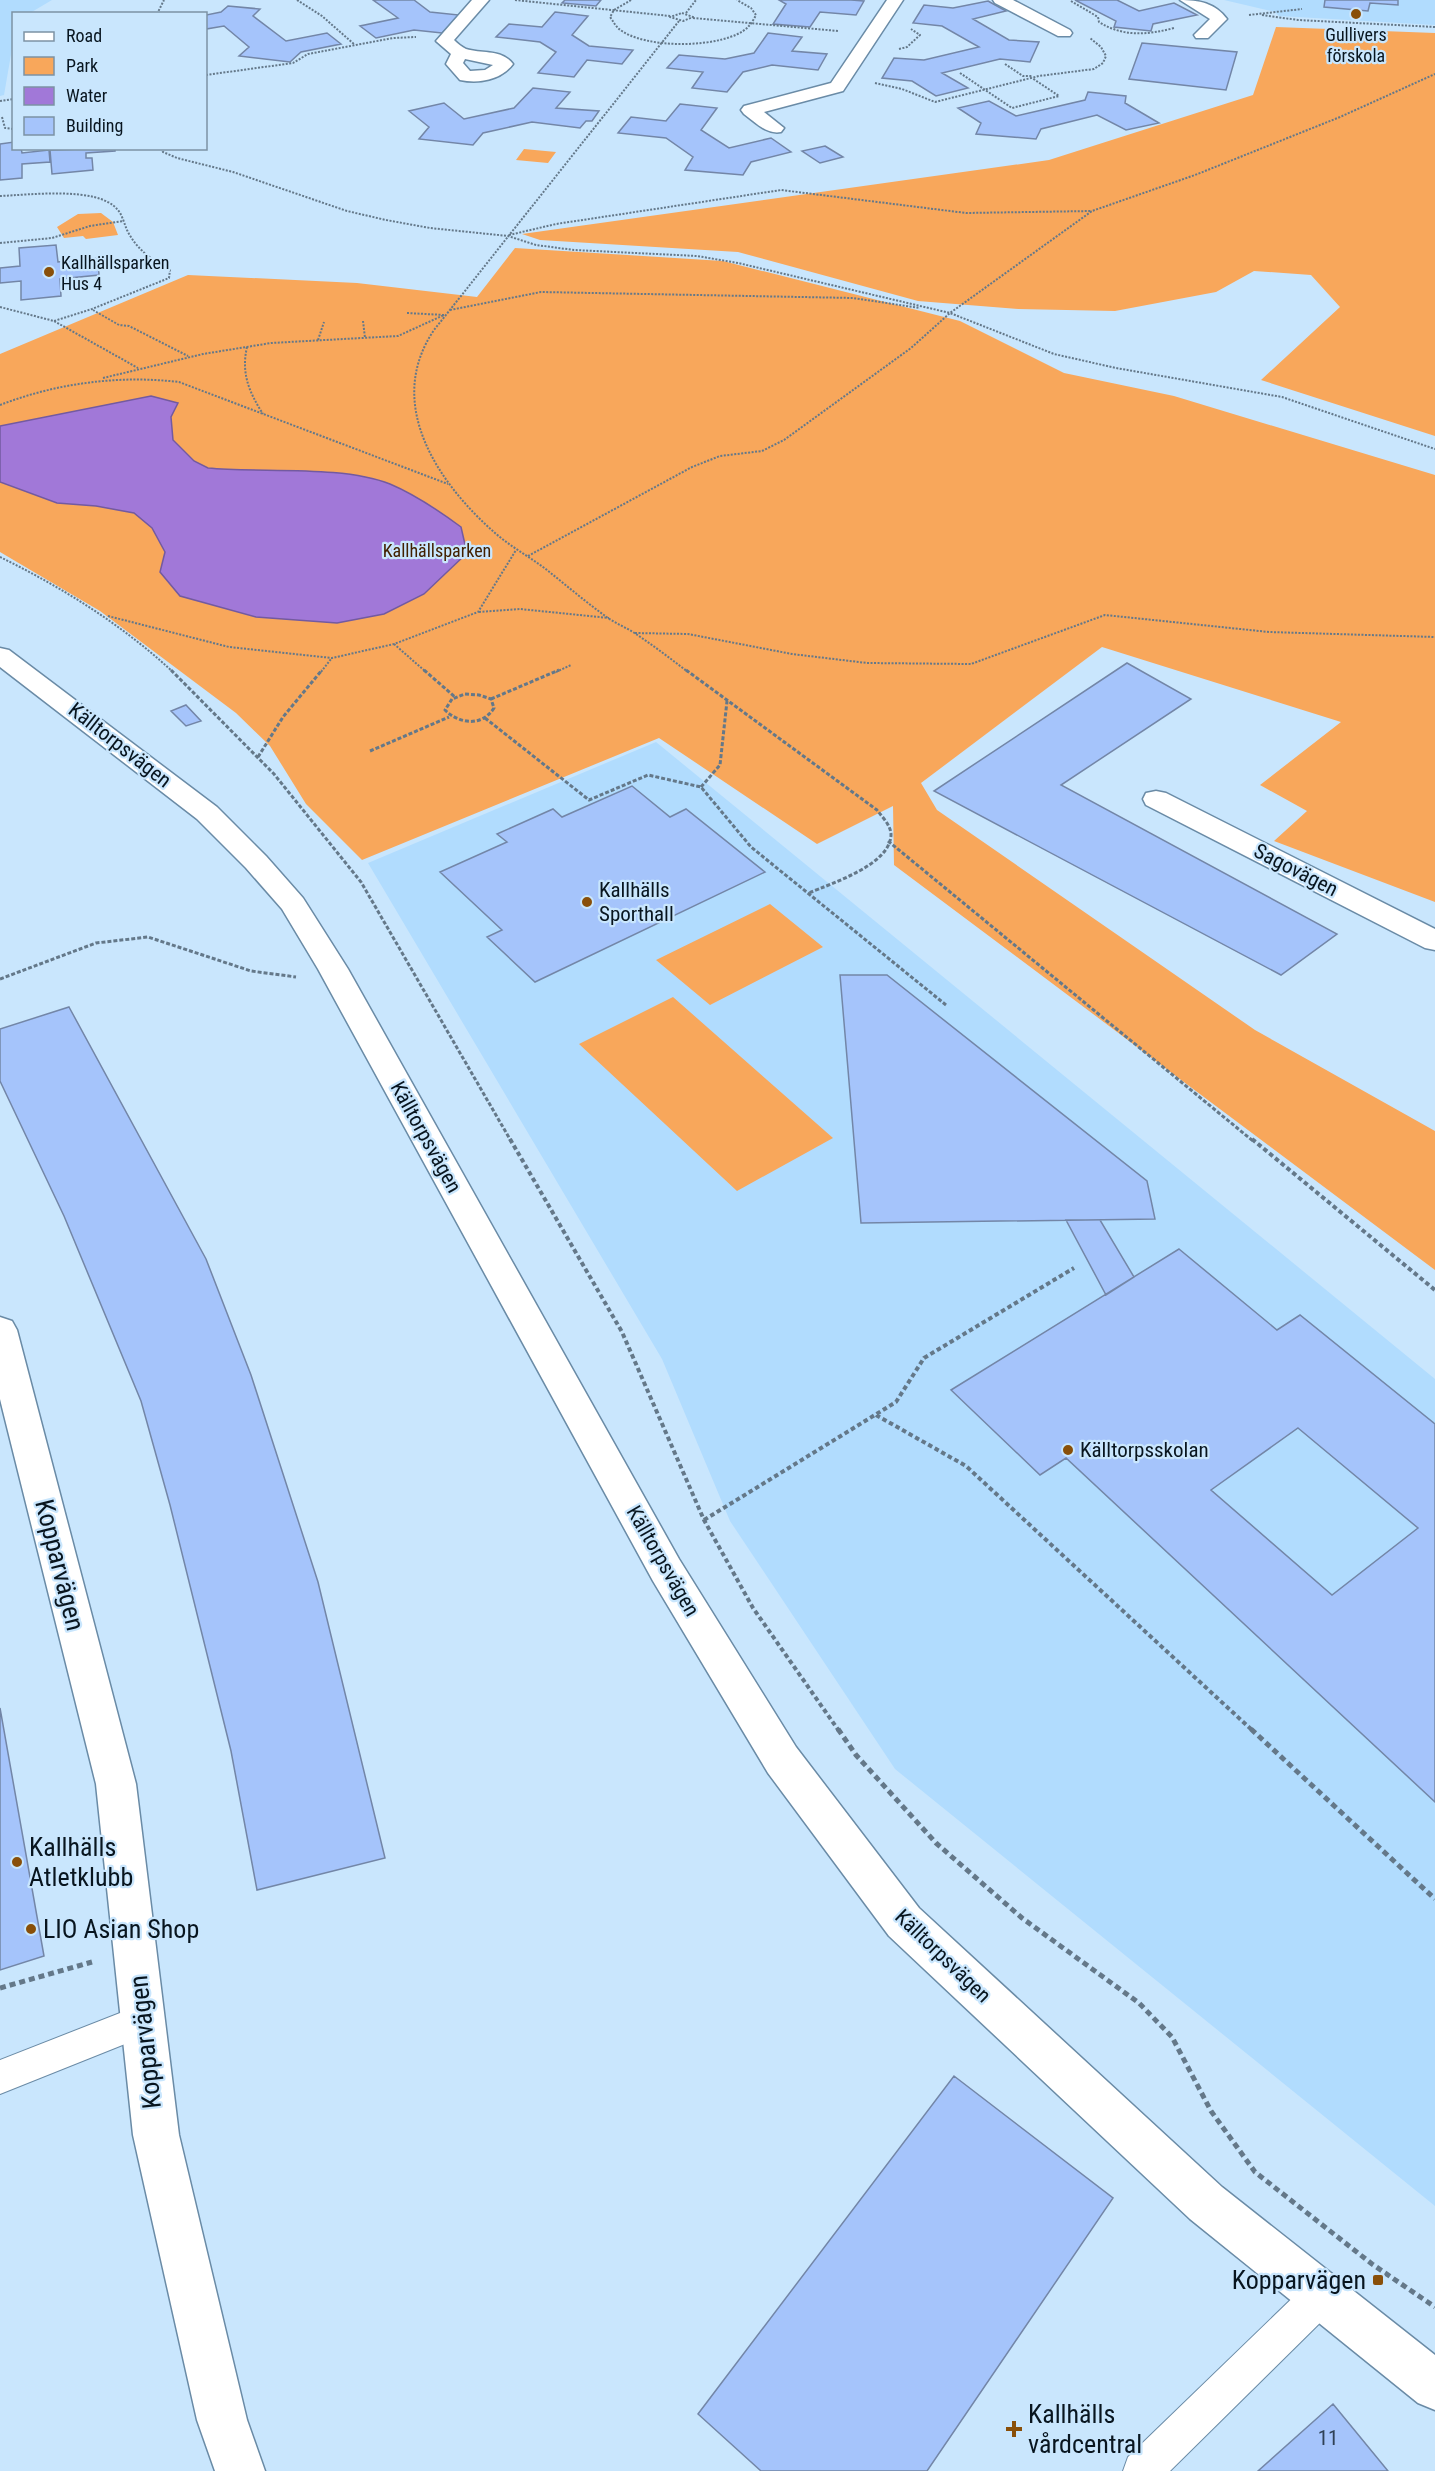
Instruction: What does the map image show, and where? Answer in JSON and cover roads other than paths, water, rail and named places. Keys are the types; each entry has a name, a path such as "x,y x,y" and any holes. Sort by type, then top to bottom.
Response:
{"street":[{"path":"448,83 466,76 489,75 505,64 493,58 460,53 444,42 481,0"},
{"path":"775,128 750,98 791,99 837,87 895,0"},
{"path":"1001,0 1064,33"},
{"path":"1188,0 1213,13 1219,19 1202,35"},
{"path":"460,53 454,64 466,76"},
{"name":"Källtorpsvägen","path":"0,655 207,813 256,862 293,904 333,969 672,1580 782,1760 904,1922 1206,2203 1435,2386"},
{"name":"Sagovägen","path":"1156,800 1435,941"},
{"name":"Kopparvägen","path":"0,1330 116,1784 156,2134 222,2420 240,2471"}],"lane":[{"path":"0,2077 143,2020"},
{"path":"1142,2471 1321,2296"}],"water":[{"path":"151,396 178,403 171,417 173,440 194,461 208,468 349,474 390,484 427,503 461,527 467,553 424,594 384,614 337,623 256,617 180,596 160,572 165,552 152,528 134,513 96,506 57,503 0,482 0,426"}],"place":[{"name":"Gullivers förskola","path":"1356,14"},
{"name":"Kallhällsparken Hus 4","path":"49,272"},
{"name":"Kallhälls Sporthall","path":"587,902"},
{"name":"Källtorpsskolan","path":"1068,1450"},
{"name":"Kallhälls Atletklubb","path":"17,1862"},
{"name":"LIO Asian Shop","path":"31,1929"},
{"name":"Kopparvägen","path":"1378,2280"},
{"name":"Kallhälls vårdcentral","path":"1014,2429"}],"park label":[{"name":"Kallhällsparken","path":"437,550"}]}
